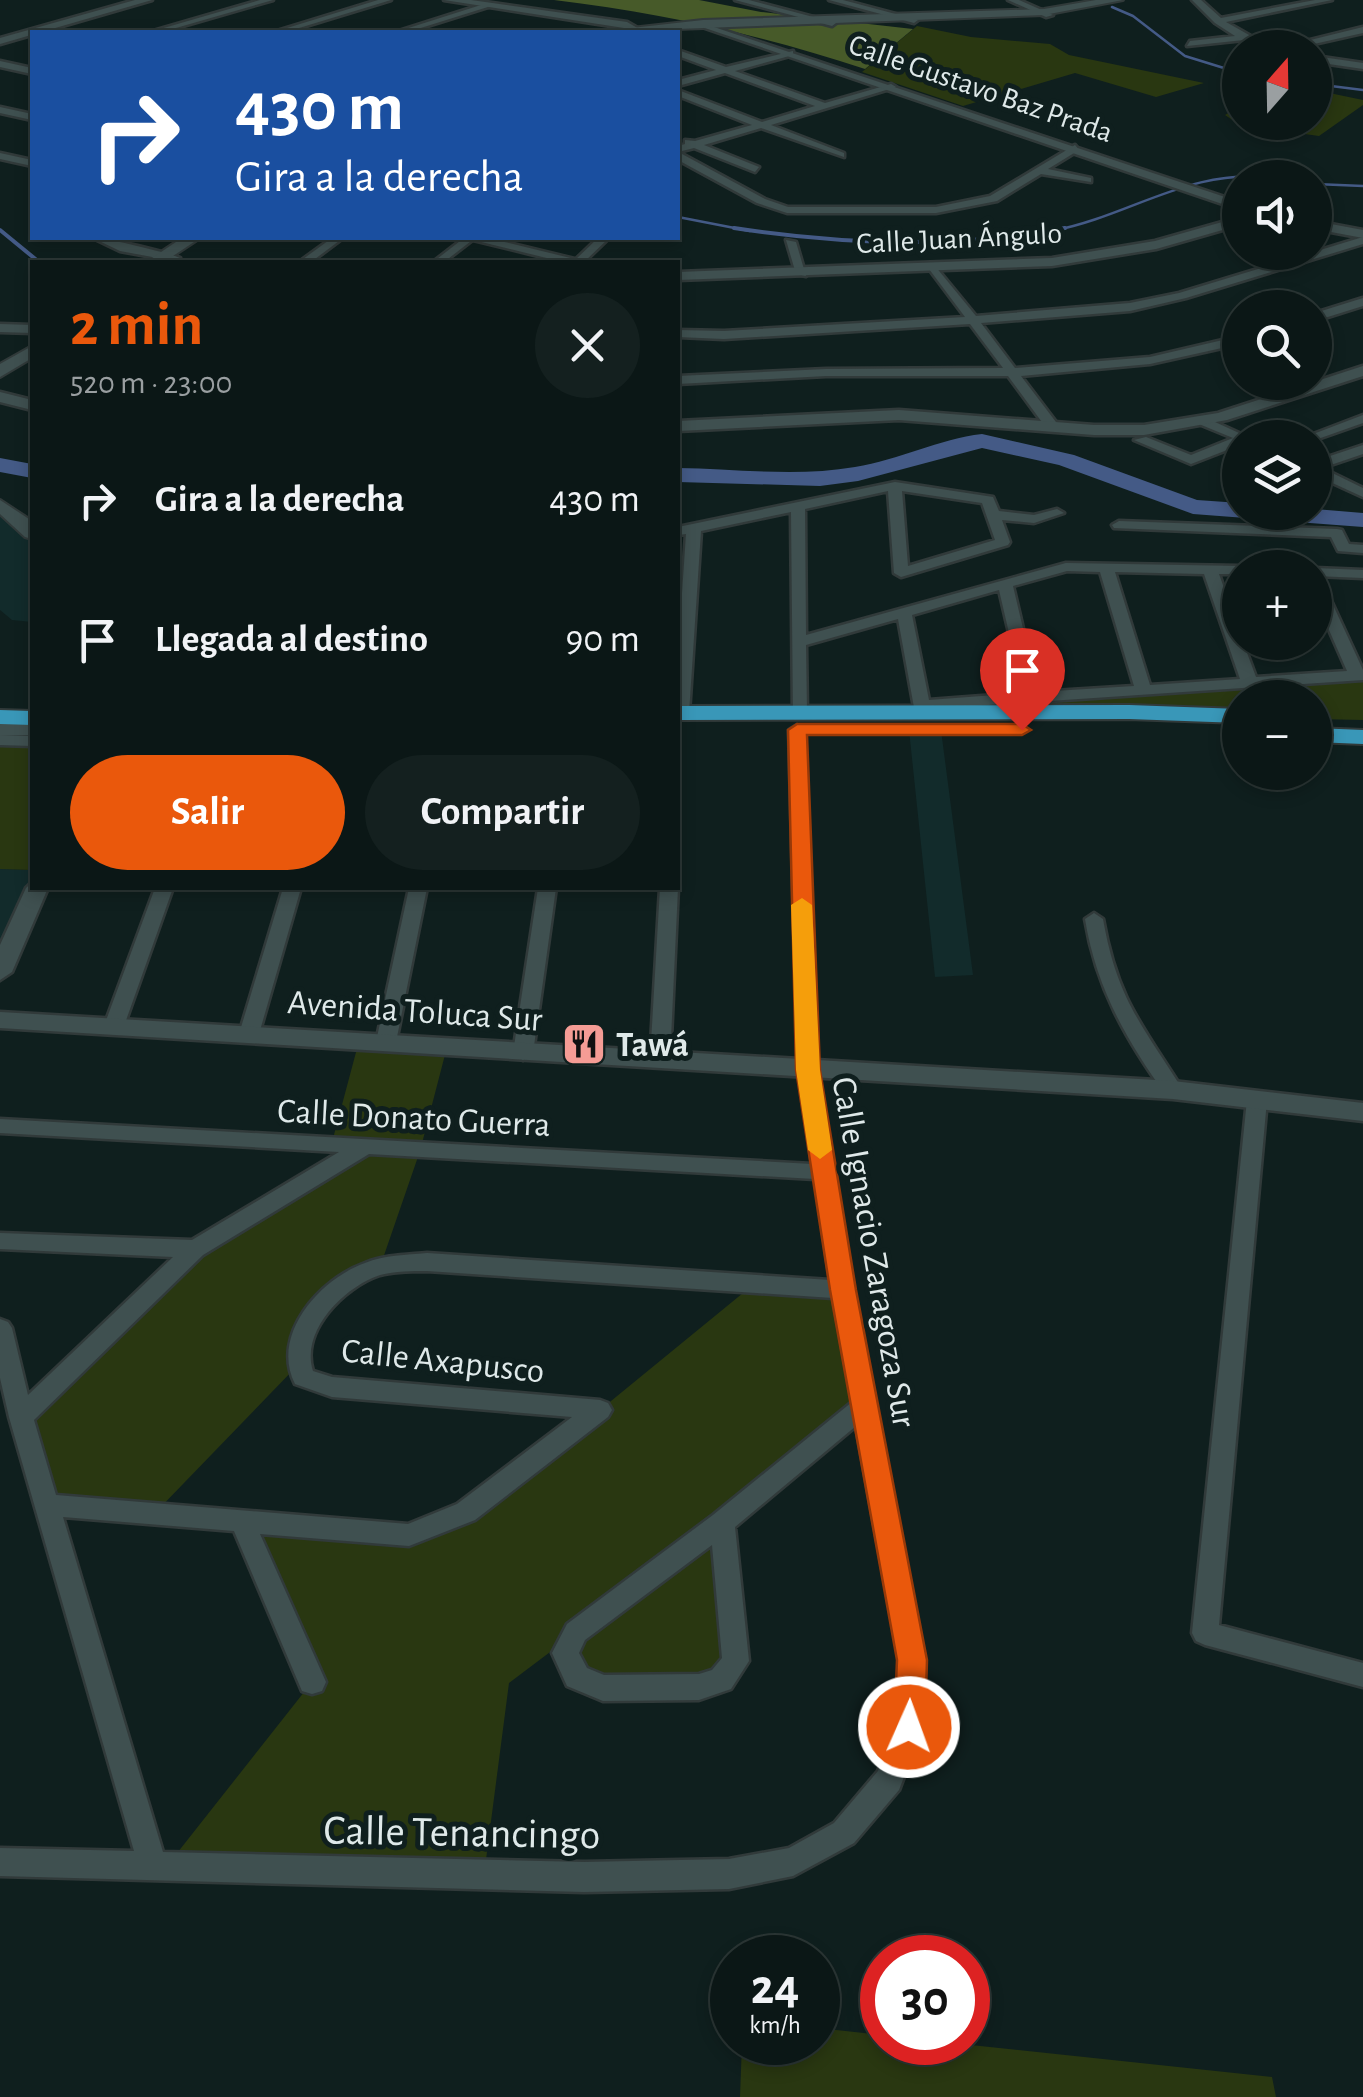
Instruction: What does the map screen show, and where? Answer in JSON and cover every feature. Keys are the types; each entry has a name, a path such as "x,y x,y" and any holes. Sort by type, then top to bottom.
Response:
{"main road":[{"path":"1046,14 1118,0"},
{"path":"709,26 1046,14 1137,0"},
{"path":"652,30 908,19"},
{"path":"165,260 190,240"},
{"path":"165,260 202,240"},
{"path":"0,363 30,343"},
{"path":"0,372 30,352"},
{"path":"0,495 30,510"},
{"path":"0,506 30,531"},
{"path":"798,721 922,709 1222,715"},
{"path":"680,719 1222,732"},
{"path":"1332,719 1363,720"},
{"path":"1332,735 1363,736"}],"street":[{"path":"39,30 147,0"},
{"path":"161,30 269,0"},
{"path":"285,30 386,0"},
{"path":"449,0 604,28"},
{"path":"740,0 832,23"},
{"path":"833,0 908,19"},
{"path":"1012,0 1046,14"},
{"path":"1196,0 1232,30"},
{"path":"1218,21 1328,0"},
{"path":"407,30 487,6"},
{"name":"Calle Gustavo Baz Prada","path":"709,26 1222,200"},
{"path":"1332,37 1363,30"},
{"path":"0,41 30,33"},
{"path":"1190,44 1222,40"},
{"path":"1332,49 1336,47"},
{"path":"680,82 790,53"},
{"path":"680,54 823,106"},
{"path":"1332,59 1363,66"},
{"path":"1,65 30,69"},
{"path":"680,151 692,144 891,87"},
{"path":"680,94 840,155"},
{"path":"0,110 30,117"},
{"path":"680,139 755,169"},
{"path":"680,153 761,201 802,212 968,206 993,199 1075,148"},
{"path":"0,156 30,164"},
{"path":"1039,170 1088,180"},
{"name":"Calle Juan Ángulo","path":"680,276 802,274 1090,258 1222,226"},
{"path":"1332,230 1363,237"},
{"path":"680,334 975,320 1157,302 1363,237"},
{"path":"102,240 165,260"},
{"path":"307,260 335,240"},
{"path":"441,260 468,240"},
{"path":"480,240 570,260"},
{"path":"581,260 602,240"},
{"path":"790,242 802,274"},
{"path":"935,268 1052,426"},
{"path":"1332,312 1363,302"},
{"path":"0,328 30,328"},
{"path":"680,380 859,372 1015,375 1165,360 1222,345"},
{"path":"680,426 899,415 1128,430 1213,419 1363,371"},
{"path":"0,397 30,404"},
{"path":"1213,419 1222,424"},
{"path":"1332,430 1363,419"},
{"path":"1141,440 1191,460 1222,448"},
{"path":"1332,461 1363,449"},
{"path":"1332,477 1363,493"},
{"path":"680,692 686,529 895,486 988,500 1003,542 901,574 895,486"},
{"name":"Calle Ignacio Zaragoza Sur","path":"798,508 798,721 808,1070 843,1290 912,1660 909,1727 889,1780"},
{"path":"998,521 1057,513"},
{"path":"1119,525 1337,533 1342,548 1363,549"},
{"path":"1106,566 1144,692"},
{"path":"800,642 1066,568 1222,570"},
{"path":"1210,570 1249,680"},
{"path":"1332,573 1363,574"},
{"path":"1006,584 1032,699"},
{"path":"904,613 922,709 1222,685"},
{"path":"1291,680 1360,675 1332,617"},
{"path":"0,740 30,742"},
{"path":"0,972 36,890"},
{"path":"114,1026 163,890"},
{"path":"248,1034 291,890"},
{"path":"386,1042 418,890"},
{"path":"522,1052 546,890"},
{"path":"660,1060 669,890"},
{"path":"1094,919 1099,959 1116,1005 1173,1090"},
{"name":"Avenida Toluca Sur","path":"0,1020 1173,1090 1363,1112"},
{"path":"1257,1100 1205,1633 1363,1675"},
{"name":"Calle Donato Guerra","path":"0,1126 824,1172"},
{"path":"22,1417 195,1249 363,1148"},
{"path":"0,1241 195,1249"},
{"name":"Calle Axapusco","path":"48,1505 409,1535 466,1512 600,1410 332,1386 303,1377 296,1354 309,1324 348,1282 369,1270 427,1262 843,1290"},
{"path":"0,1328 22,1417 153,1868"},
{"path":"722,1523 736,1660 722,1680 699,1687 603,1688 577,1676 565,1654 576,1632 722,1523 866,1405"},
{"path":"244,1524 312,1682"},
{"name":"Calle Tenancingo","path":"0,1862 584,1877 729,1874 793,1862 844,1833 889,1780"}],"shaded area":[{"path":"0,506 30,531 30,622 12,620 0,610"},
{"path":"909,730 941,730 973,975 935,977"},
{"path":"0,869 30,870 30,890 36,890 0,972"}],"green space":[{"path":"554,0 699,0 761,12 913,29 865,69 711,27"},
{"path":"917,26 971,37 1050,44 1069,55 1204,83 1156,97 1075,73 963,106 862,72"},
{"path":"1332,94 1363,100 1363,105 1332,127"},
{"path":"1363,675 1363,720 1332,719 1332,680 1289,680"},
{"path":"1222,685 1222,715 921,705"},
{"path":"30,731 30,870 0,869 0,733"},
{"path":"359,1041 447,1047 420,1151 380,1267 326,1301 297,1366 154,1514 48,1505 21,1417 195,1249 361,1149 331,1146"},
{"path":"754,1284 843,1290 865,1405 722,1523 736,1637 721,1680 577,1676 574,1634 509,1683 484,1875 159,1876 312,1682 244,1525 439,1526 600,1410"},
{"path":"840,2030 860,2033 860,2065 990,2065 990,2047 1272,2077 1276,2097 740,2097 741,2065 840,2065"}],"waterway":[{"path":"1112,7 1133,16 1185,56 1222,67"},
{"path":"1332,86 1363,90"},
{"path":"1063,228 1187,186 1222,179"},
{"path":"1332,185 1363,186"},
{"path":"680,217 736,228"},
{"path":"736,228 900,242 982,239 1063,228"},
{"path":"736,228 750,231"},
{"path":"1052,231 1063,228"},
{"path":"0,230 37,260"},
{"path":"680,475 820,479 858,474 982,441 1066,460 1193,507 1363,520"},
{"path":"0,465 30,471"}],"slow traffic":[{"path":"802,905 808,1070 820,1150"}],"place":[{"name":"Tawá","path":"584,1044"}],"route":[{"path":"909,1727 912,1660 843,1290 808,1070 797,730 1022,730"}]}
